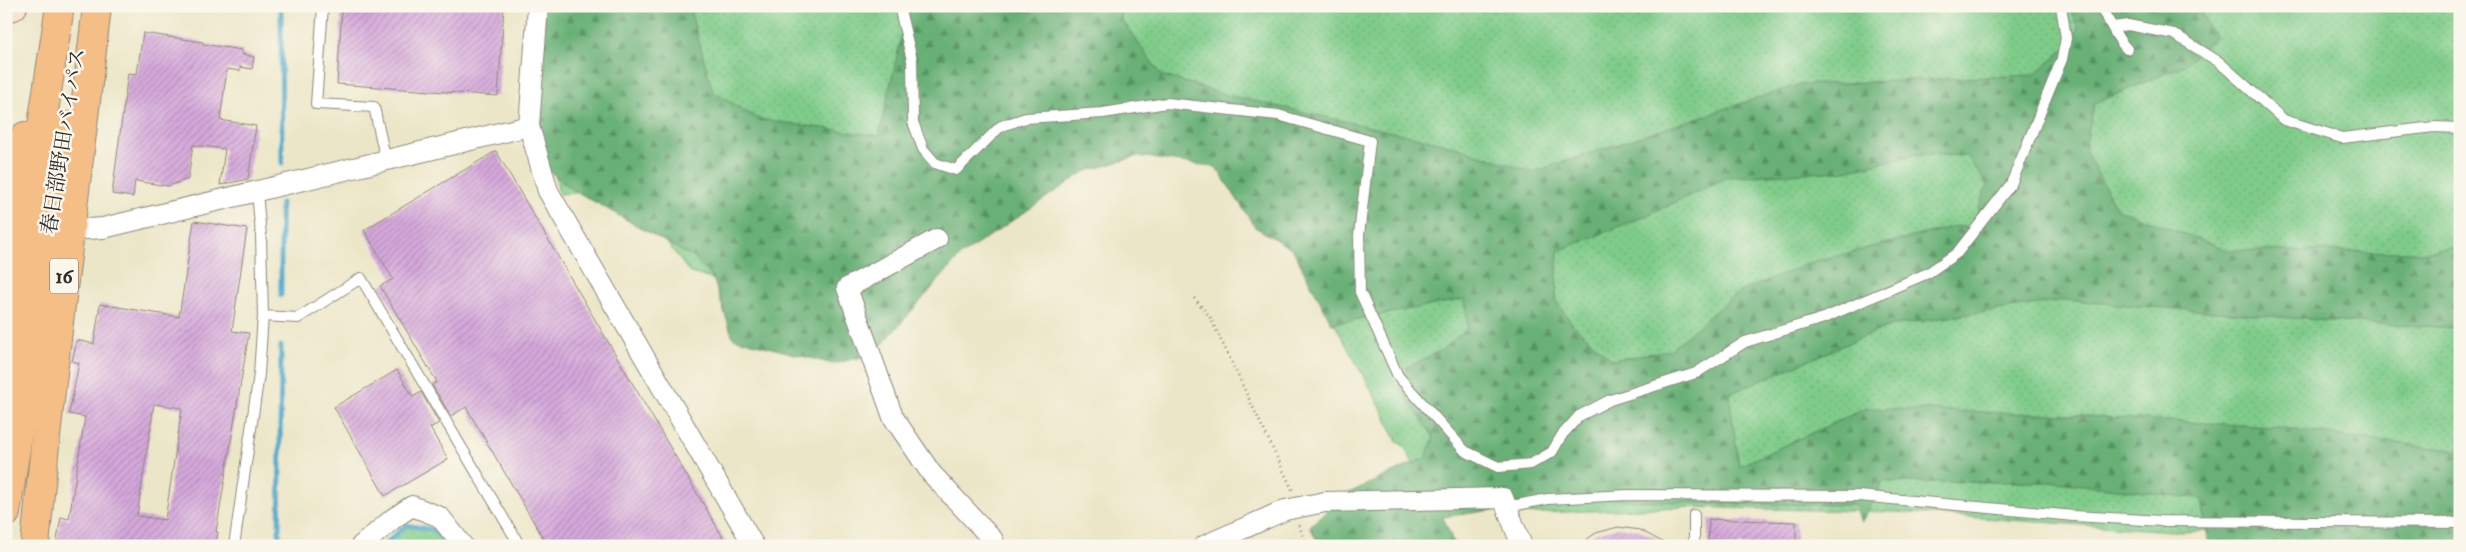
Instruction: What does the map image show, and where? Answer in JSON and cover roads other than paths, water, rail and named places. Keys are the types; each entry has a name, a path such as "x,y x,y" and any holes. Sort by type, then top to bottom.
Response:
{"highway":[{"name":"16","path":"6,217 12,185 59,6"},
{"name":"春日部野田バイパス","path":"6,363 59,6"},
{"name":"春日部野田バイパス","path":"6,513 84,6"},
{"name":"16","path":"35,546 54,350 71,230 97,6"}],"street":[{"path":"6,8 12,6"},
{"path":"538,6 530,126 548,191 754,546"},
{"path":"71,230 103,228 530,126"},
{"path":"937,238 847,288 893,417 931,473 993,540 996,546"},
{"path":"1204,546 1285,510 1325,502 1503,498 1522,546"},
{"path":"361,546 394,518 412,506 440,517 463,546"}],"lane":[{"path":"323,6 316,104 374,107 386,161"},
{"path":"899,6 912,60 913,122 923,149 935,163 956,170 1001,126 1026,118 1103,113 1166,103 1278,115 1370,141 1359,235 1360,292 1398,376 1465,450 1498,467 1531,464 1552,452 1562,435 1579,416 1610,400 1696,373 1746,342 1824,318 1928,273 1957,253 2011,184 2062,59 2066,38 2061,6"},
{"path":"2098,6 2113,26 2116,39 2127,49"},
{"path":"2113,26 2128,25 2174,34 2219,62 2284,120 2342,138 2434,127 2460,128"},
{"path":"234,546 259,374 263,316 261,236 257,192"},
{"path":"263,316 298,318 361,278 520,546"},
{"path":"1506,507 1548,499 1628,495 1859,496 2074,516 2162,521 2460,523"},
{"path":"1694,515 1694,546"}],"waterway":[{"path":"281,6 282,163"},
{"path":"281,203 281,295"},
{"path":"279,546 281,346"},
{"path":"383,546 406,525 434,530 447,546"}]}
